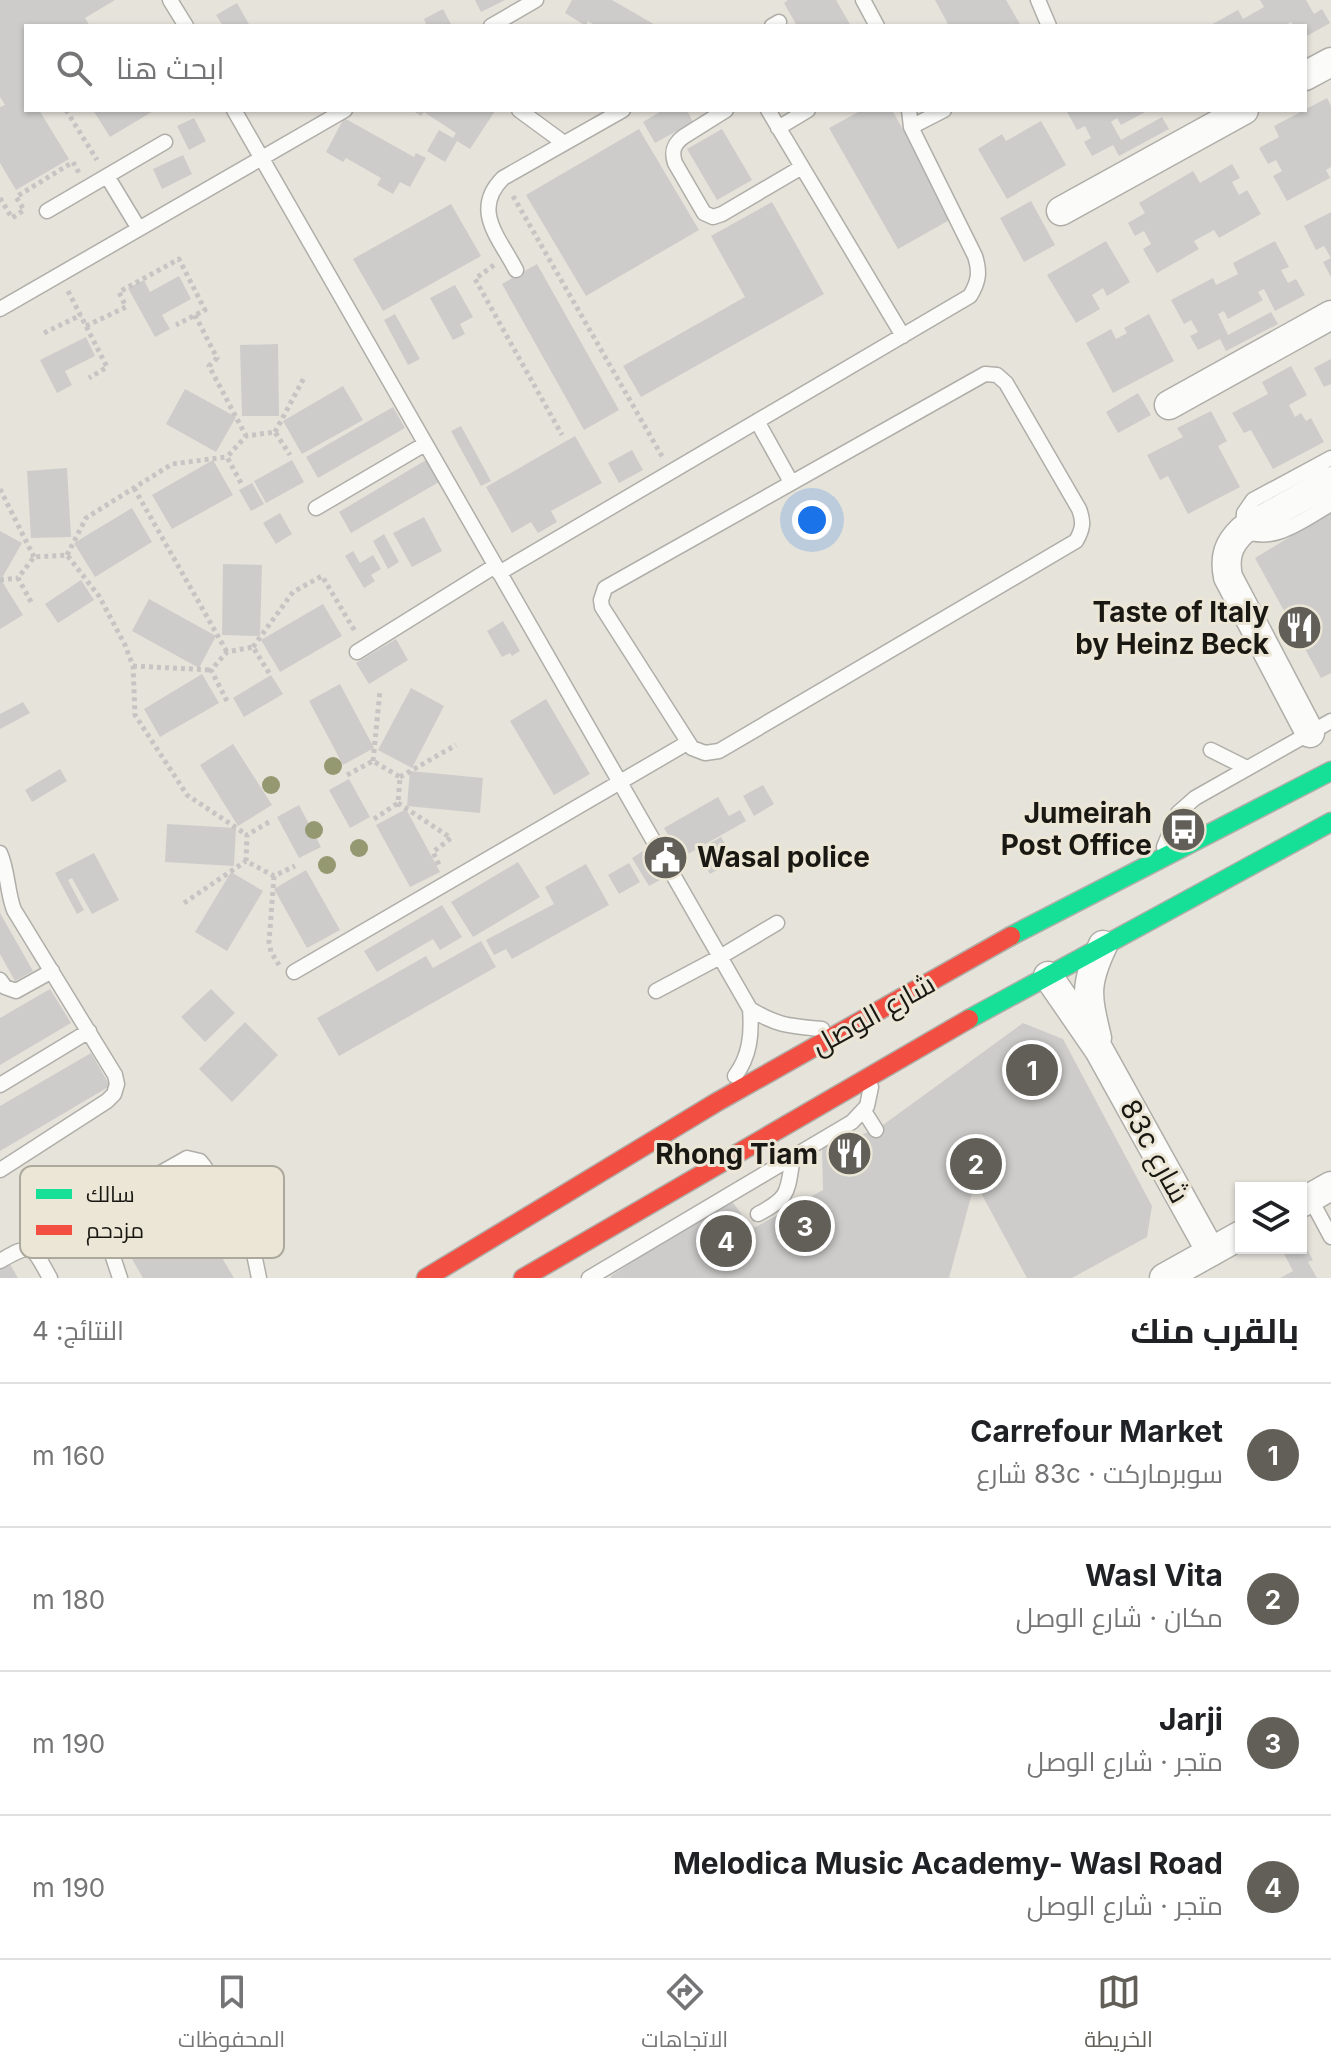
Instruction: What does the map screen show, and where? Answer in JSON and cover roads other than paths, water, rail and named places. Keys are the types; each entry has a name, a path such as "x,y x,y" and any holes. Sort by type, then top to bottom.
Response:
{"main road":[{"name":"شارع الوصل","path":"426,1278 849,1026 945,984 992,946 1331,771"},
{"name":"شارع الوصل","path":"526,1276 1012,994 1045,965 1103,945 1331,822"},
{"path":"526,1276 548,1244"}],"street":[{"path":"1307,75 1331,62"},
{"path":"1061,211 1240,112"},
{"path":"1169,405 1331,315"},
{"path":"1320,727 1228,577 1225,564 1233,539 1243,530 1331,481"},
{"name":"83c شارع","path":"1099,1050 1088,994 1092,970 1103,945"},
{"name":"83c شارع","path":"1045,965 1099,1050 1211,1252"},
{"path":"1164,1278 1235,1238"}],"lane":[{"path":"170,0 185,24"},
{"path":"494,24 536,0"},
{"path":"863,0 876,24"},
{"path":"1038,0 1048,24"},
{"path":"235,112 750,1009 751,1037 745,1060 717,1102"},
{"path":"0,309 342,112"},
{"path":"522,112 564,143"},
{"path":"516,270 487,215 491,193 503,178 619,112"},
{"path":"723,112 683,137 673,148 675,163 704,213 718,216 802,167"},
{"path":"769,112 903,336"},
{"path":"778,128 805,112"},
{"path":"360,650 970,296 978,284 979,270 975,256 911,127 909,112"},
{"path":"911,127 940,112"},
{"path":"47,211 165,142"},
{"path":"107,176 139,229"},
{"path":"997,375 1006,383 1079,509 1083,520 1082,531 1076,541 719,751 698,752 687,743 602,607 602,594 611,584 980,377 997,375"},
{"path":"757,421 791,482"},
{"path":"316,508 425,444"},
{"path":"1331,458 1253,500 1244,513 1243,530 1261,536 1281,533 1331,504"},
{"path":"1158,862 1172,823 1185,805 1320,727"},
{"path":"294,972 687,743"},
{"path":"1211,750 1247,768"},
{"path":"0,1170 107,1101 114,1094 117,1084 115,1075 89,1031 14,910 1,860"},
{"path":"656,991 777,923"},
{"path":"0,980 5,987 16,991 52,971"},
{"path":"750,1009 786,1026 823,1029 849,1026"},
{"path":"0,1085 89,1031"},
{"path":"589,1278 852,1122 864,1111 870,1099 872,1076"},
{"path":"864,1111 876,1130"},
{"path":"758,1214 786,1194 793,1157"},
{"path":"173,1166 187,1158 200,1161 204,1166"},
{"path":"1314,1195 1331,1237"},
{"path":"0,1261 20,1250"},
{"path":"39,1258 50,1278"},
{"path":"113,1258 120,1278"},
{"path":"255,1258 259,1278"}],"place":[{"name":"Taste of Italy by Heinz Beck","path":"1300,628"},
{"name":"Jumeirah Post Office","path":"1183,829"},
{"name":"Wasal police","path":"666,857"},
{"name":"Carrefour Market","path":"1032,1070"},
{"name":"Rhong Tiam","path":"849,1154"},
{"name":"Wasl Vita","path":"976,1164"},
{"name":"Jarji","path":"805,1226"},
{"name":"Melodica Music Academy- Wasl Road","path":"726,1241"}]}
